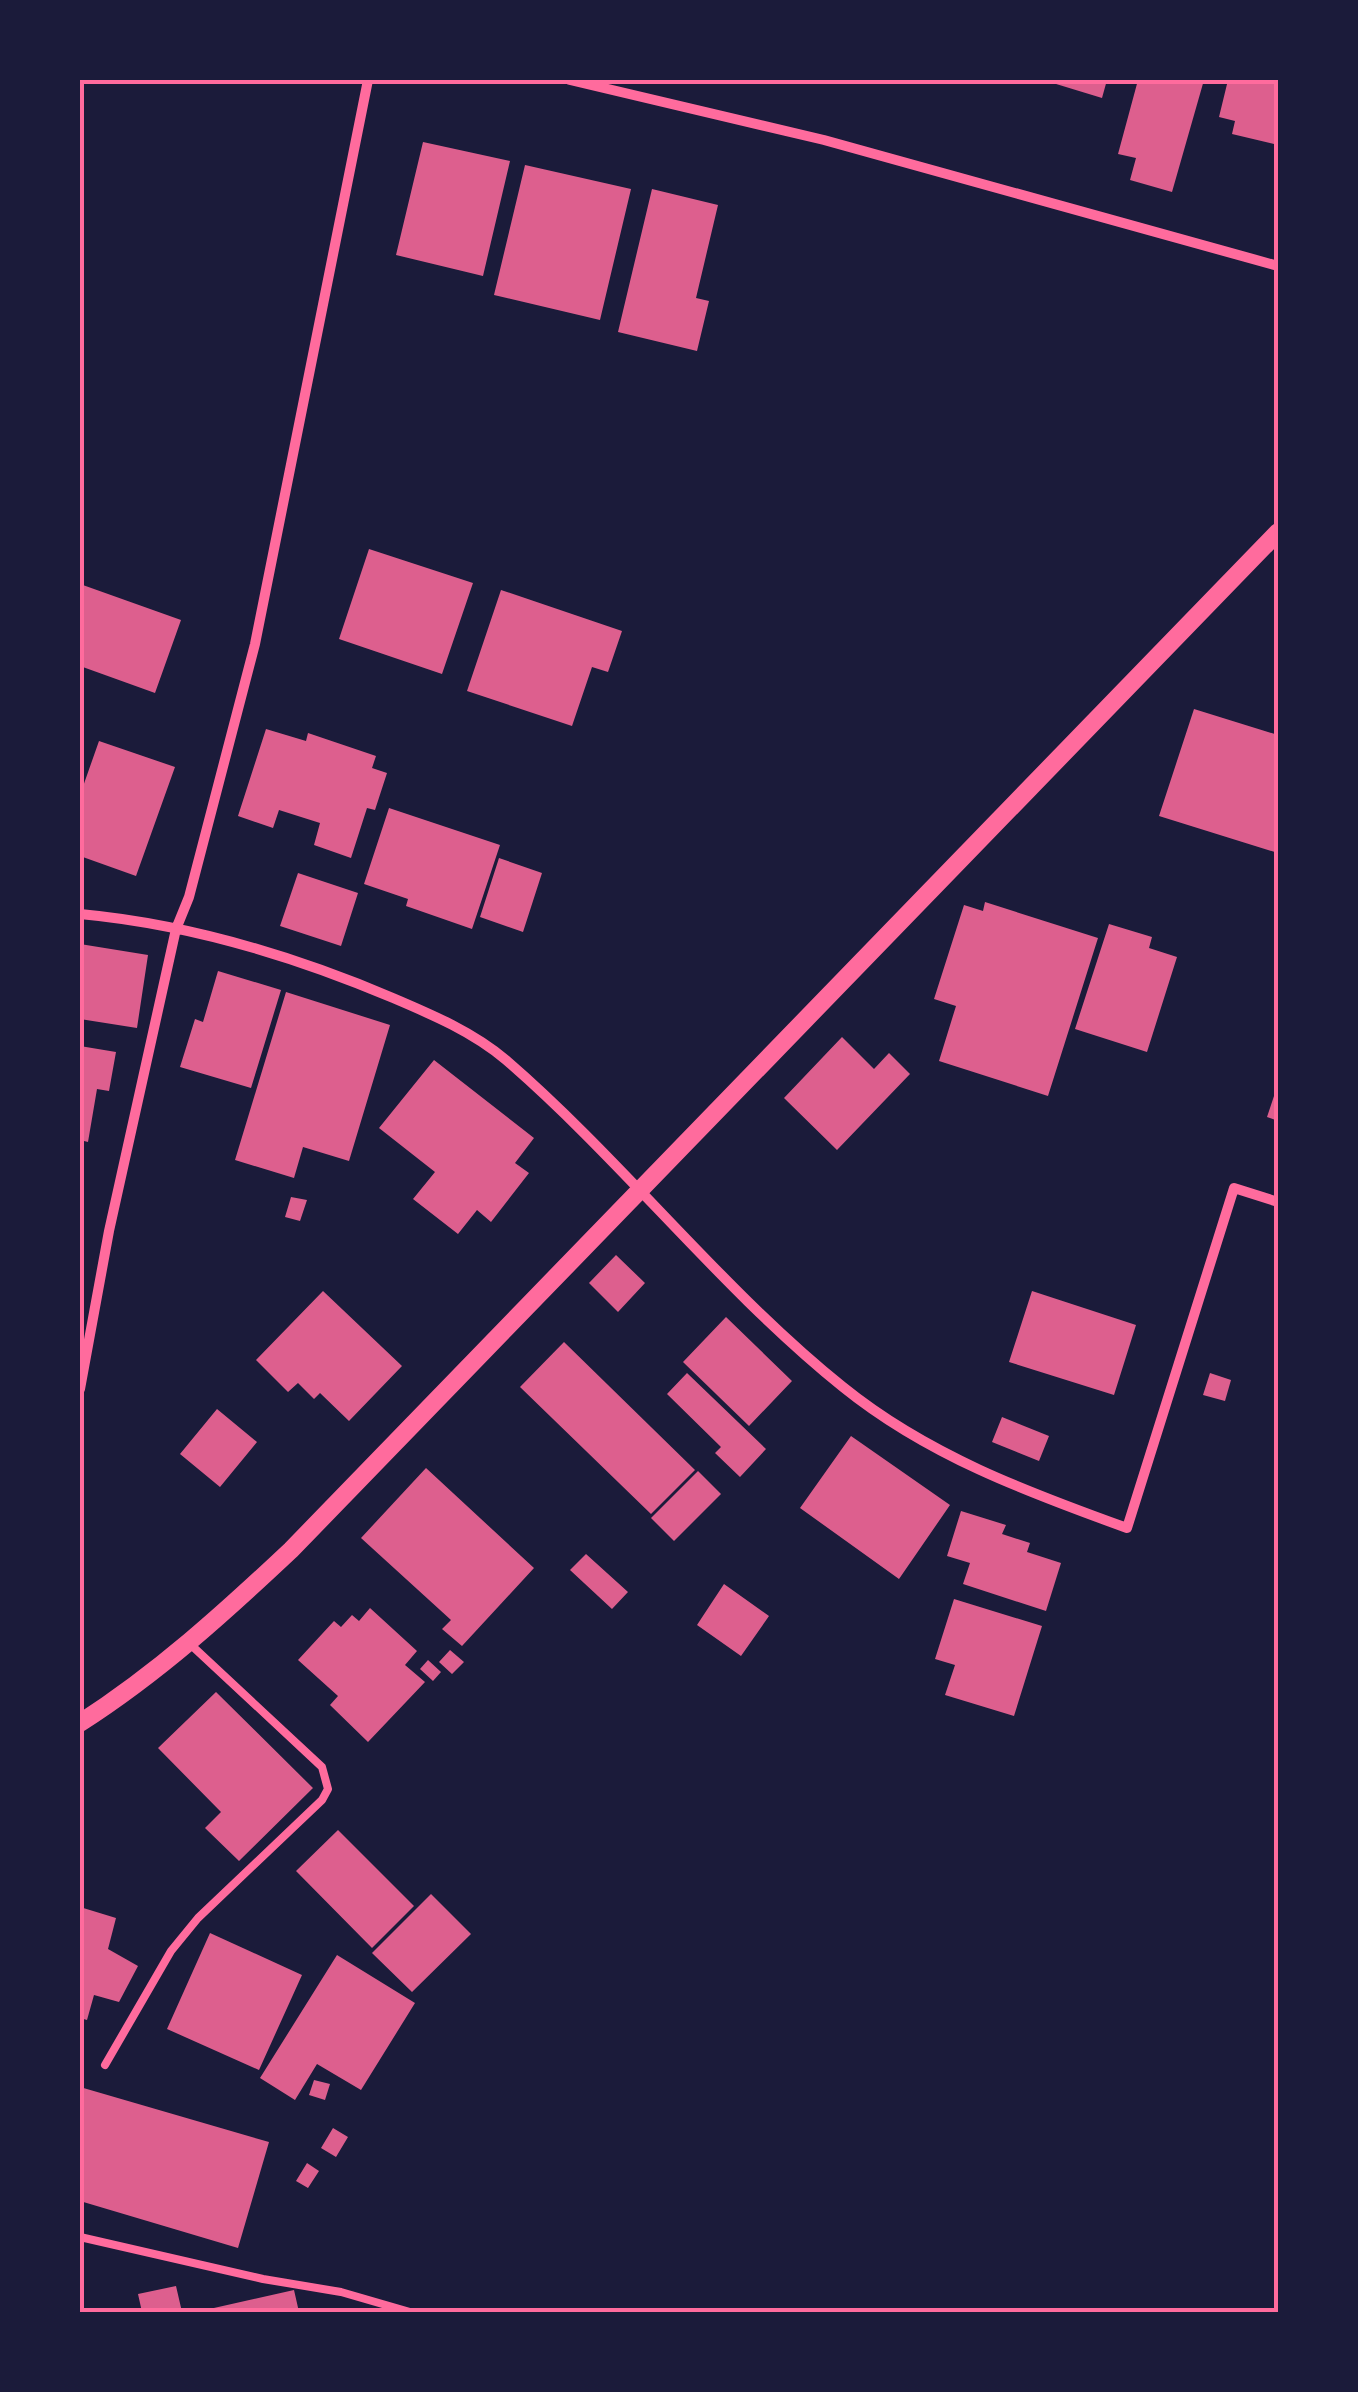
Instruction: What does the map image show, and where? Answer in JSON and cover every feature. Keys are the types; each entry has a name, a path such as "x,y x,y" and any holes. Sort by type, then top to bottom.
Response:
{"street":[{"path":"80,1389 109,1231 176,930 189,897 255,644 368,80"},
{"path":"570,80 824,140 1278,266"},
{"path":"80,1723 127,1693 190,1644 291,1550 1278,532"},
{"path":"80,914 176,930 271,953 356,982 472,1036 505,1060 820,1368 871,1407 988,1476 1127,1528 1234,1188 1278,1202"}],"lane":[{"path":"105,2065 171,1950 198,1918 322,1800 328,1789 322,1767 190,1644"},
{"path":"80,2237 262,2279 342,2292 410,2312"}],"building":[{"path":"1043,80 1107,80 1102,98"},
{"path":"1138,80 1204,80 1172,192 1130,180 1136,158 1118,154"},
{"path":"1228,80 1244,84 1245,80 1278,80 1278,145 1232,134 1235,121 1219,117"},
{"path":"423,142 510,161 483,276 396,255"},
{"path":"525,165 631,189 600,320 494,295"},
{"path":"652,189 718,205 696,298 709,301 697,351 618,332"},
{"path":"369,549 473,583 442,674 339,639"},
{"path":"80,584 181,620 155,693 80,666"},
{"path":"501,590 622,631 608,672 592,667 572,726 467,691"},
{"path":"1194,709 1278,735 1278,853 1159,816"},
{"path":"266,729 306,741 308,733 376,756 372,768 387,773 375,810 367,808 351,858 314,845 320,823 279,810 273,828 238,816"},
{"path":"99,741 175,767 136,876 80,856 80,795"},
{"path":"389,808 500,845 472,929 406,906 408,899 364,884"},
{"path":"499,858 542,873 523,932 480,917"},
{"path":"298,873 358,893 341,946 280,926"},
{"path":"985,902 1098,938 1048,1096 939,1061 956,1006 934,999 964,905 983,911"},
{"path":"1109,924 1152,937 1149,948 1177,957 1147,1052 1075,1029"},
{"path":"80,944 148,955 137,1028 80,1019"},
{"path":"218,971 281,990 251,1088 180,1067 195,1019 203,1022"},
{"path":"286,992 390,1025 349,1161 303,1147 294,1178 235,1160"},
{"path":"842,1037 874,1069 889,1053 910,1074 837,1150 784,1098"},
{"path":"80,1046 116,1052 109,1091 97,1089 88,1142 80,1140"},
{"path":"434,1060 534,1138 515,1163 529,1173 491,1222 477,1210 458,1234 413,1199 435,1172 379,1128"},
{"path":"1278,1087 1278,1121 1267,1117"},
{"path":"291,1197 307,1200 300,1221 285,1217"},
{"path":"616,1255 645,1283 618,1312 589,1283"},
{"path":"323,1291 402,1366 349,1421 320,1393 314,1399 298,1383 288,1392 256,1360"},
{"path":"1032,1291 1136,1325 1114,1395 1009,1362"},
{"path":"726,1317 792,1381 749,1426 683,1362"},
{"path":"564,1342 695,1470 651,1514 520,1387"},
{"path":"687,1373 766,1449 740,1477 715,1453 721,1447 667,1394"},
{"path":"1210,1373 1231,1380 1225,1401 1203,1395"},
{"path":"217,1409 257,1442 220,1487 180,1454"},
{"path":"1002,1417 1049,1436 1039,1461 992,1442"},
{"path":"851,1436 950,1505 899,1579 800,1508"},
{"path":"426,1468 534,1568 462,1646 442,1629 451,1620 361,1538"},
{"path":"698,1471 721,1494 674,1541 651,1518"},
{"path":"961,1511 1006,1525 1002,1534 1030,1543 1027,1552 1061,1563 1046,1611 963,1584 970,1563 947,1556"},
{"path":"586,1554 628,1592 612,1609 570,1570"},
{"path":"724,1584 769,1616 741,1656 697,1625"},
{"path":"954,1599 1042,1626 1014,1716 945,1695 955,1665 935,1659"},
{"path":"370,1608 417,1651 405,1665 425,1682 368,1742 330,1705 338,1696 298,1660 334,1621 341,1627 352,1615 359,1621"},
{"path":"450,1650 464,1662 452,1674 439,1662"},
{"path":"428,1660 441,1672 433,1681 420,1669"},
{"path":"216,1692 313,1788 239,1861 205,1828 221,1812 158,1748"},
{"path":"338,1830 414,1906 372,1948 296,1871"},
{"path":"431,1894 471,1934 412,1992 372,1953"},
{"path":"80,1907 116,1918 108,1949 138,1966 119,2002 94,1995 87,2020 80,2018"},
{"path":"210,1933 302,1975 259,2070 167,2029"},
{"path":"337,1955 415,2003 361,2090 317,2064 295,2100 260,2078"},
{"path":"314,2080 330,2084 325,2100 309,2095"},
{"path":"80,2087 269,2142 238,2248 80,2201"},
{"path":"333,2128 348,2137 336,2157 321,2148"},
{"path":"307,2163 319,2171 308,2188 296,2181"},
{"path":"176,2286 182,2312 142,2312 138,2294"},
{"path":"294,2290 299,2312 205,2312 205,2310"}]}
